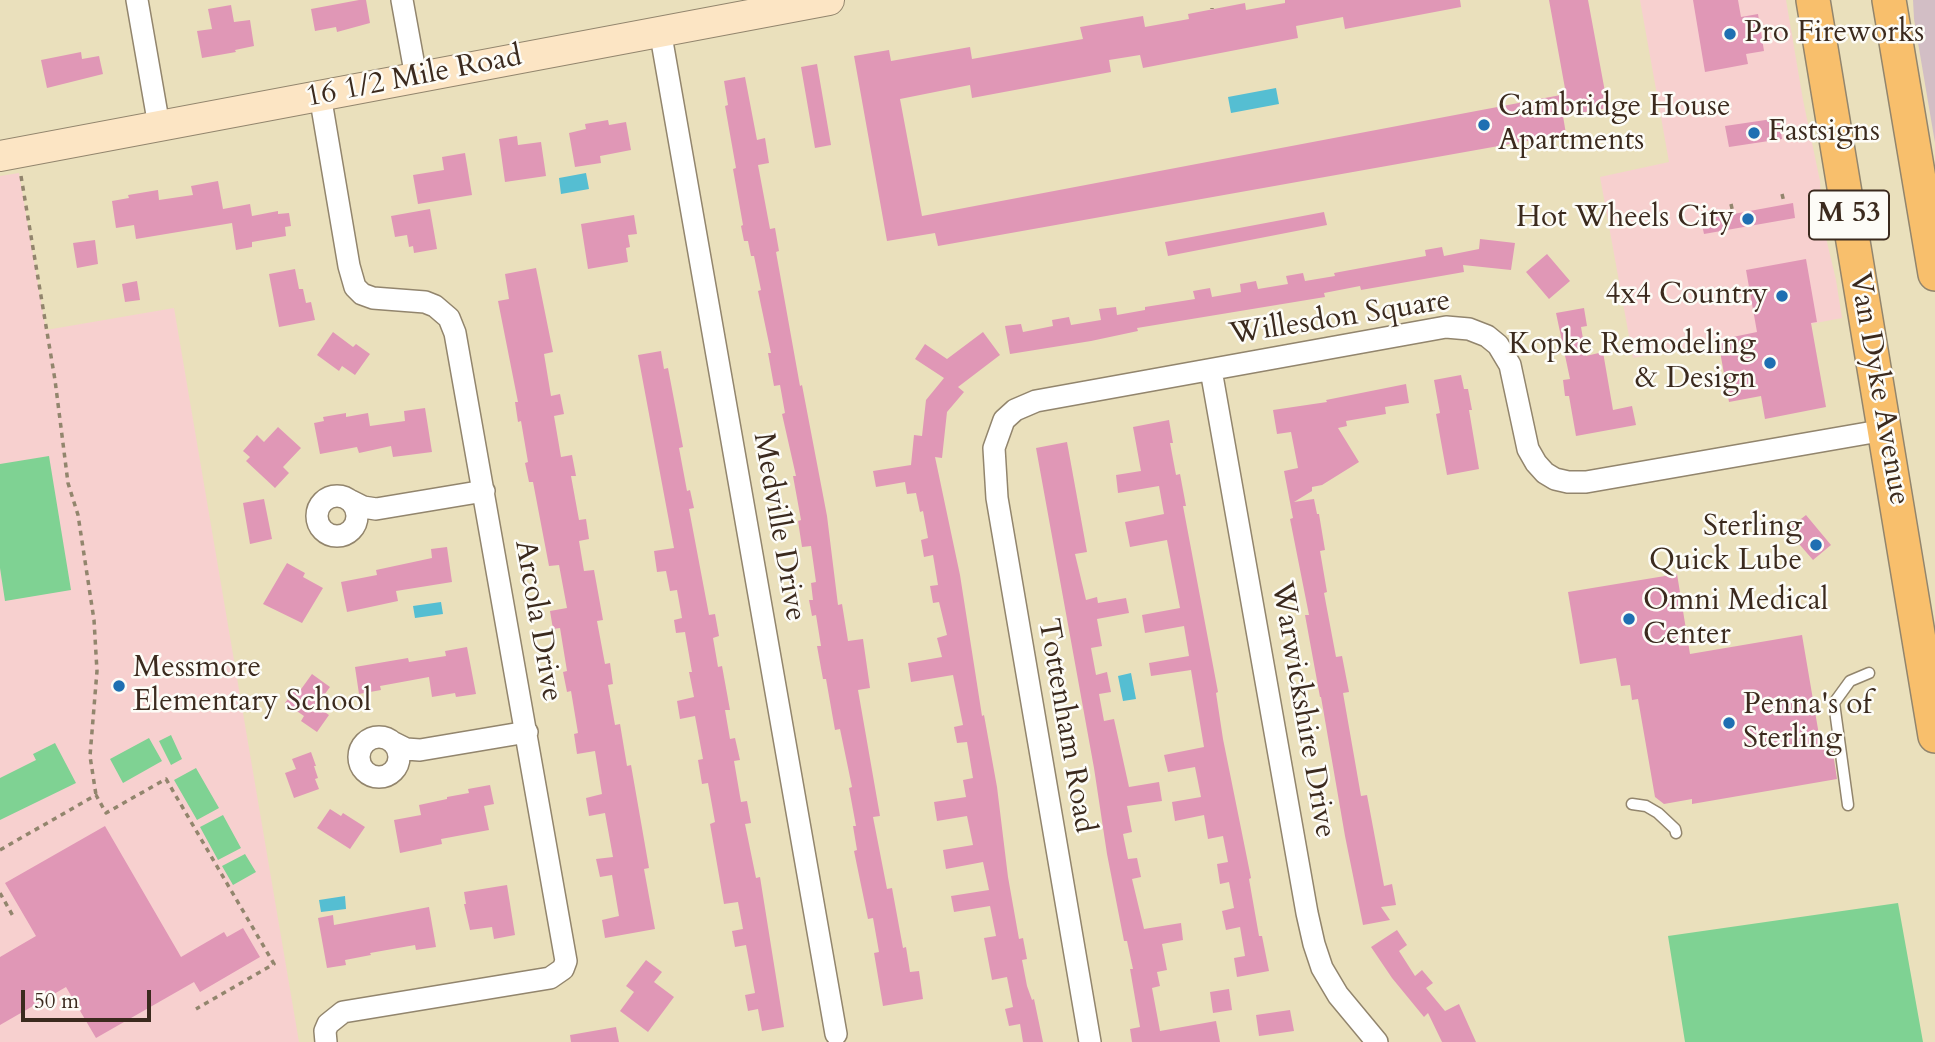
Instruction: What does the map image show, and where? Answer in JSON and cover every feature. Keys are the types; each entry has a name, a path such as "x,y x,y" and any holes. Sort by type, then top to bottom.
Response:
{"main road":[{"name":"Van Dyke Avenue","path":"1813,0 1934,725"},
{"name":"M 53","path":"1889,0 1935,274"}],"street":[{"path":"137,0 159,126"},
{"path":"402,0 415,77"},
{"name":"16 1/2 Mile Road","path":"10,161 159,126 817,1"},
{"name":"Medville Drive","path":"660,30 836,1034"},
{"name":"Arcola Drive","path":"320,95 349,266 355,286 362,294 373,298 425,302 443,311 449,318 460,359 566,952 563,969 550,978 343,1012 328,1024 325,1031 326,1042"},
{"name":"Willesdon Square","path":"1004,420 1015,410 1036,401 1446,327 1469,329 1487,336 1498,345 1510,365 1525,442 1536,463 1555,479 1586,482 1885,430"},
{"name":"Warwickshire Drive","path":"1211,370 1314,944 1322,968 1338,995 1377,1042"},
{"name":"Tottenham Road","path":"1004,420 994,448 997,498 1090,1042"},
{"path":"376,509 365,515 346,534 333,536 321,529 317,523 317,509 326,499 339,495 363,507 376,509 484,491"},
{"path":"351,501 357,512 355,525"},
{"path":"420,750 408,757 388,776 375,777 364,771 359,759 362,746 373,738 387,738 406,749 420,750 527,732"},
{"path":"392,742 399,754 397,767"}],"lane":[{"path":"1848,805 1834,703 1850,681 1869,673"},
{"path":"1632,804 1646,806 1658,813 1676,833"}],"path":[{"path":"10,161 55,380 68,482 78,515 94,620 97,671 90,756 96,795 106,813 166,779 274,964 196,1009"},
{"path":"1782,194 1784,202"},
{"path":"1731,204 1733,214"},
{"path":"0,850 96,795"},
{"path":"0,893 13,916"}],"shaded area":[{"path":"1640,0 1786,0 1820,181 1822,221 1842,318 1633,358 1600,177 1669,162"},
{"path":"1913,0 1935,0 1935,143 1914,19"},
{"name":"Messmore Elementary School","path":"19,173 46,330 174,308 299,1042 0,1042 0,176"}],"green space":[{"path":"49,456 71,590 5,601 0,568 0,464"},
{"path":"171,735 182,759 171,765 159,741"},
{"path":"149,738 162,761 123,783 110,759"},
{"path":"55,743 76,783 0,820 0,778 36,760 33,754"},
{"path":"196,768 219,808 197,820 174,780"},
{"path":"223,815 241,848 218,860 200,827"},
{"path":"245,854 256,872 233,885 222,866"},
{"path":"1898,903 1923,1042 1685,1042 1668,936"}],"water":[{"path":"1276,88 1279,104 1231,113 1228,97"},
{"path":"586,173 589,189 561,194 559,178"},
{"path":"441,602 443,614 415,618 413,606"},
{"path":"1131,673 1136,699 1123,701 1118,676"},
{"path":"345,896 346,909 321,912 319,900"}],"building":[{"path":"366,0 370,23 337,32 336,27 315,31 311,9"},
{"name":"Cambridge House Apartments","path":"1285,0 1460,0 1461,7 1345,29 1343,17 1296,26 1298,38 1143,68 1140,55 1109,60 1111,72 972,98 970,85 900,99 922,216 1566,94 1549,0 1588,0 1608,108 1563,116 1566,134 938,246 935,233 887,241 854,56 889,50 891,61 970,47 972,59 1083,39 1080,27 1143,16 1145,27 1189,19 1188,14 1245,3 1246,10 1285,3"},
{"name":"Pro Fireworks","path":"1693,0 1738,0 1741,17 1758,14 1764,51 1746,54 1748,64 1705,72"},
{"path":"231,5 234,22 250,20 254,46 202,58 197,31 212,29 208,9"},
{"path":"81,52 82,59 99,56 103,74 47,88 41,60"},
{"path":"817,64 831,145 815,148 801,67"},
{"path":"745,77 757,140 765,138 769,163 758,165 770,229 775,228 779,251 776,252 800,386 802,385 827,516 838,605 842,604 848,641 863,639 870,688 858,690 880,816 873,817 887,889 892,888 910,972 919,971 923,999 883,1006 874,953 879,952 873,918 868,919 854,851 857,850 853,826 856,826 849,788 852,787 840,729 835,730 826,679 823,679 817,646 821,646 816,615 812,616 809,600 813,600 811,583 816,582 811,546 802,547 798,521 801,520 793,476 796,476 782,414 785,413 780,385 774,386 754,256 751,256 748,241 744,241 741,226 743,225 733,169 736,168 725,106 728,105 724,81"},
{"name":"Fastsigns","path":"1779,118 1782,139 1729,147 1725,126"},
{"path":"608,120 609,125 626,122 631,150 600,156 601,163 575,167 569,133 586,129 585,124"},
{"path":"517,136 518,145 541,142 546,176 505,182 499,139"},
{"path":"465,153 472,195 418,204 413,175 444,170 442,157"},
{"path":"218,181 223,209 250,204 252,216 278,211 278,214 289,213 291,226 285,227 286,236 252,242 252,247 236,250 232,223 136,239 134,225 116,228 112,201 129,198 128,195 158,190 159,200 193,195 191,186"},
{"name":"Hot Wheels City","path":"1793,203 1795,218 1704,234 1701,220"},
{"path":"430,209 437,249 414,253 413,246 409,247 407,235 395,237 391,216"},
{"path":"1324,212 1327,225 1168,256 1165,242"},
{"path":"634,215 637,234 628,235 628,262 588,269 581,224"},
{"path":"1480,239 1515,243 1511,270 1463,265 1464,272 1361,290 1360,286 1324,293 1325,297 1137,328 1138,331 1091,341 1010,354 1005,326 1021,324 1023,332 1053,326 1052,320 1069,317 1071,325 1101,320 1099,309 1116,307 1117,315 1145,310 1145,307 1195,299 1193,291 1210,288 1212,297 1241,292 1240,284 1256,281 1258,289 1288,284 1286,276 1303,273 1305,281 1335,276 1334,273 1426,256 1425,250 1442,247 1444,256 1479,249"},
{"path":"95,240 98,264 77,268 73,243"},
{"path":"1547,254 1570,281 1549,299 1526,272"},
{"path":"1806,259 1817,322 1811,323 1826,407 1765,419 1761,396 1729,402 1718,340 1757,332 1746,270"},
{"path":"536,268 553,352 544,354 551,396 560,394 564,414 554,416 561,457 572,455 576,476 571,476 579,520 586,519 589,539 579,541 584,571 594,570 603,620 597,621 605,664 610,663 613,684 608,685 615,725 620,724 627,766 631,765 649,868 644,869 655,929 605,938 602,920 619,916 612,875 600,877 596,859 613,857 605,813 589,816 586,798 602,794 595,751 577,754 574,734 578,733 571,691 567,692 563,672 567,671 560,628 553,629 550,611 567,608 559,565 549,566 533,482 529,482 521,421 518,422 515,402 518,402 498,301 509,299 505,274"},
{"path":"295,269 299,289 303,289 306,303 311,302 315,320 279,327 269,274"},
{"path":"137,281 140,300 125,302 122,284"},
{"path":"1584,308 1587,326 1581,327 1586,356 1603,352 1613,410 1632,406 1636,425 1576,436 1569,396 1565,396 1563,380 1570,379 1556,313"},
{"path":"333,332 353,347 356,344 370,354 355,375 342,366 339,371 317,355"},
{"path":"983,332 1000,355 958,387 964,392 947,412 942,458 935,457 960,575 982,716 984,715 997,787 1019,939 1023,938 1027,959 1022,960 1043,1042 1023,1042 1020,1024 1009,1026 1005,1009 1013,1007 1007,977 992,980 984,938 996,936 990,906 954,912 951,896 989,890 983,862 946,869 943,850 973,845 967,816 937,821 934,802 966,797 963,780 973,778 967,742 957,743 954,727 963,725 953,675 911,682 908,663 942,657 937,638 947,635 939,602 933,603 930,586 938,585 933,555 924,557 921,540 928,538 923,511 920,512 916,493 907,494 905,482 876,487 873,471 911,465 914,435 922,436 926,400 944,378 915,359 925,344 947,359"},
{"path":"661,351 664,369 668,368 683,447 679,448 687,491 690,490 694,508 689,509 709,615 715,614 719,636 713,638 718,667 722,666 730,710 725,710 730,739 735,738 740,760 734,761 741,802 747,801 751,823 745,824 756,878 760,877 784,1027 762,1031 758,1009 748,1011 745,995 755,993 746,945 735,947 732,931 743,929 738,902 724,904 710,824 715,822 708,783 702,784 698,760 703,759 695,716 680,719 677,701 694,697 685,632 676,633 674,620 682,618 677,590 670,591 666,571 657,572 654,551 674,548 638,355"},
{"path":"1461,375 1464,389 1468,389 1479,469 1447,475 1436,414 1440,413 1434,380"},
{"path":"1406,384 1409,403 1385,407 1386,414 1346,421 1347,426 1338,428 1359,462 1322,485 1312,487 1312,491 1294,502 1314,499 1319,514 1325,550 1320,551 1327,592 1324,593 1336,657 1342,656 1349,692 1343,693 1361,796 1367,795 1384,886 1392,884 1396,905 1381,907 1390,920 1363,925 1305,615 1309,615 1290,519 1293,518 1284,471 1298,468 1291,432 1277,434 1273,410 1327,402 1326,400"},
{"path":"425,408 432,452 393,457 391,446 359,453 357,447 320,454 314,423 324,421 323,417 368,413 370,426 405,421 404,411"},
{"path":"1169,420 1173,443 1170,443 1176,475 1180,474 1186,506 1183,506 1218,692 1223,739 1251,878 1249,879 1259,936 1262,936 1269,971 1237,977 1234,958 1245,956 1240,927 1226,930 1222,911 1234,908 1229,882 1220,884 1217,864 1228,862 1223,836 1208,839 1204,815 1175,821 1172,802 1201,797 1195,767 1168,772 1164,755 1204,747 1191,670 1151,676 1149,663 1189,656 1184,626 1145,633 1142,615 1180,608 1167,540 1130,547 1125,522 1164,514 1159,486 1118,493 1116,475 1141,471 1133,427"},
{"path":"278,427 301,448 283,467 289,473 275,488 246,461 250,457 243,451 257,435 264,442"},
{"path":"1067,442 1087,552 1075,554 1086,600 1097,597 1098,603 1126,598 1129,613 1097,619 1102,646 1091,648 1096,675 1107,672 1111,692 1099,694 1104,721 1114,719 1129,787 1159,782 1162,801 1127,806 1132,832 1123,834 1128,859 1137,858 1141,877 1132,879 1144,929 1181,923 1183,940 1162,944 1167,970 1157,972 1160,986 1152,988 1160,1031 1216,1021 1220,1042 1132,1042 1130,1029 1140,1027 1130,969 1133,969 1127,941 1124,941 1107,854 1036,448"},
{"path":"264,499 272,539 250,544 243,503"},
{"path":"1806,515 1831,545 1813,560 1787,530"},
{"path":"447,547 452,582 396,591 398,601 347,612 341,582 377,575 376,570 432,558 431,549"},
{"path":"287,563 305,573 303,577 323,588 302,623 263,604"},
{"name":"Penna's of Sterling","path":"1677,574 1690,654 1802,635 1819,735 1832,746 1837,779 1692,804 1692,799 1664,804 1655,797 1638,699 1632,700 1630,685 1621,686 1616,658 1580,664 1568,592"},
{"path":"467,647 476,694 456,697 455,693 432,697 429,677 380,686 381,690 359,694 355,667 408,658 409,662 446,656 445,651"},
{"path":"312,674 330,687 316,706 329,715 317,732 301,721 304,716 285,703 295,689 299,692"},
{"path":"311,752 319,789 294,798 285,773 296,769 292,759"},
{"path":"490,785 494,804 484,806 489,830 441,839 442,844 400,853 394,820 421,815 419,805 469,793 468,789"},
{"path":"330,809 341,816 343,813 365,827 350,849 317,828"},
{"path":"105,826 181,957 224,932 227,937 243,928 260,957 200,992 194,982 96,1038 66,987 0,1025 0,957 36,936 5,883"},
{"path":"507,885 515,935 494,939 492,927 470,930 464,892"},
{"path":"429,907 436,947 416,950 415,945 370,953 371,955 345,960 346,965 327,968 318,918 333,915 334,925"},
{"path":"1397,930 1407,945 1399,951 1415,976 1422,970 1433,983 1426,988 1445,1011 1459,1004 1476,1042 1442,1042 1428,1013 1424,1017 1392,978 1371,947"},
{"path":"646,960 662,972 654,982 674,997 648,1032 620,1011 634,992 626,986"},
{"path":"1229,989 1232,1010 1213,1013 1210,992"},
{"path":"1290,1010 1294,1031 1259,1036 1256,1015"},
{"path":"616,1027 619,1042 571,1042 570,1035"}],"place":[{"name":"Pro Fireworks","path":"1730,34"},
{"name":"Cambridge House Apartments","path":"1484,125"},
{"name":"Fastsigns","path":"1754,133"},
{"name":"Hot Wheels City","path":"1748,219"},
{"name":"4x4 Country","path":"1782,296"},
{"name":"Kopke Remodeling & Design","path":"1770,363"},
{"name":"Sterling Quick Lube","path":"1816,545"},
{"name":"Omni Medical Center","path":"1629,619"},
{"name":"Messmore Elementary School","path":"119,686"},
{"name":"Penna's of Sterling","path":"1729,723"}]}
